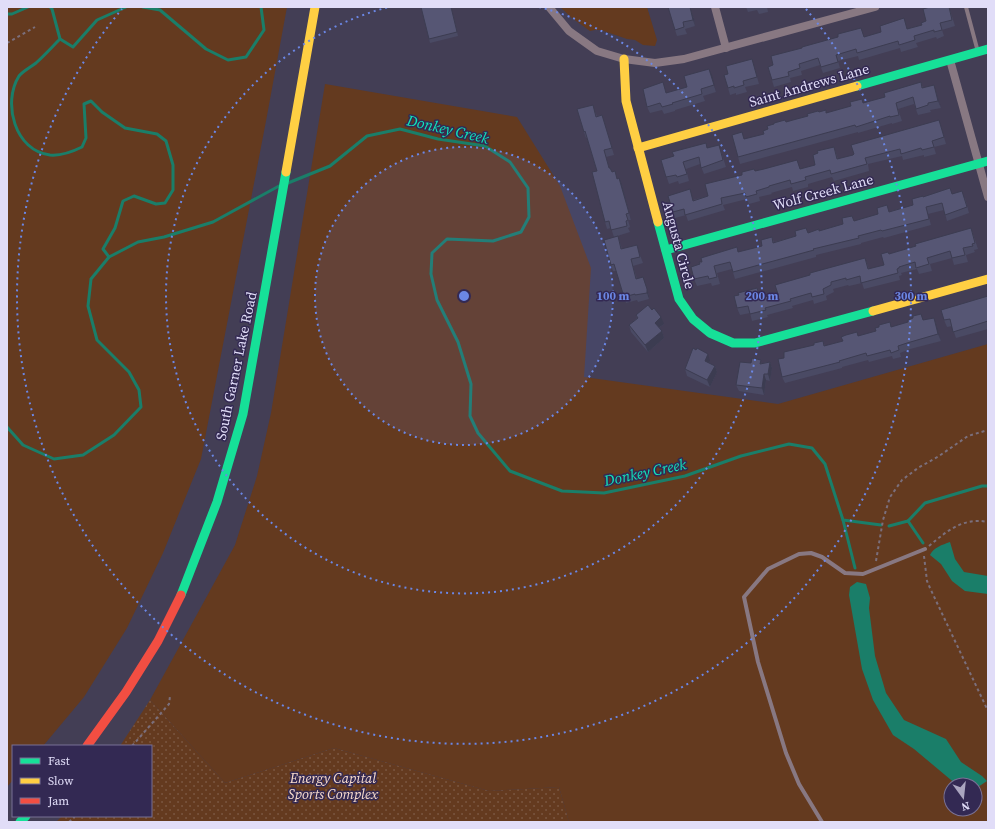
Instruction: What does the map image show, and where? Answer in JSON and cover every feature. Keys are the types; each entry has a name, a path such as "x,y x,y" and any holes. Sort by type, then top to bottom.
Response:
{"street":[{"name":"South Garner Lake Road","path":"88,745 126,692 158,641 185,587 217,502 243,414 315,7"},
{"path":"549,7 569,31 597,51 624,59 655,63 684,60 848,11 875,7"},
{"path":"715,7 726,48"},
{"name":"Saint Andrews Lane","path":"638,148 988,49"},
{"name":"Augusta Circle","path":"624,59 626,101 679,299 693,319 710,334 733,343 755,344 988,279"},
{"path":"950,60 988,197"},
{"name":"Wolf Creek Lane","path":"666,250 988,161"}],"lane":[{"path":"966,7 978,52"},
{"path":"822,822 799,784 786,753 758,662 744,597 768,569 799,554 811,553 822,557 845,573 863,574 925,549"}],"path":[{"path":"7,43 35,27"},
{"path":"875,569 883,520 890,497 902,480 968,436 988,430"},
{"path":"988,522 976,520 965,522 944,534 925,549 924,559 927,580 930,588 988,711"},
{"path":"133,745 169,704 170,696"}],"green space":[{"path":"7,7 287,7 201,459 163,553 127,628 84,697 44,745 12,745 12,781 7,787"},
{"path":"560,7 647,7 657,40 655,46 643,45 635,40 627,39 601,30 590,31"},
{"path":"325,84 517,117 560,186 591,268 584,377 778,404 988,344 988,822 569,822 559,787 489,791 334,748 225,783 150,700 235,545 257,476 271,413"},
{"name":"Energy Capital Sports Complex","path":"150,700 225,783 334,748 489,791 559,787 569,822 56,822 61,817 152,817 152,745 121,745"}],"shaded area":[{"path":"950,542 955,559 964,572 988,576 988,594 965,591 952,581 941,564 930,555 936,548"},
{"path":"857,582 866,584 870,598 869,608 875,656 886,693 904,720 946,739 961,762 983,777 947,777 914,749 893,735 873,700 862,669 849,595 850,587"},
{"path":"983,777 987,781 983,784"}],"building":[{"path":"421,7 451,7 457,32 429,39"},
{"path":"668,7 690,7 693,20 683,22 684,27 675,30"},
{"path":"930,7 949,7 952,20 940,23 942,30 934,32 934,30 914,36 915,40 899,45 898,41 857,53 856,49 836,55 838,62 821,67 818,58 799,64 800,68 788,72 789,76 772,80 768,67 773,65 771,56 838,37 838,34 861,28 864,37 881,32 880,26 904,18 907,29 922,25 921,23 926,21 923,9"},
{"path":"752,59 757,77 743,81 744,85 728,88 724,75 728,74 726,66"},
{"path":"709,69 714,85 701,89 702,94 662,107 660,103 647,107 643,89 663,82 666,93 687,87 684,76"},
{"path":"921,82 922,88 934,85 938,101 928,103 928,105 916,109 913,97 896,103 899,115 890,116 856,127 855,125 738,157 732,135 742,132 744,139 764,134 763,131 768,129 767,126 774,123 785,120 786,122 808,116 807,114 818,111 826,110 826,113 851,106 850,102 862,99 863,103 885,97 884,93"},
{"path":"593,105 596,117 602,115 612,148 604,150 609,168 612,172 615,171 617,179 619,178 629,213 626,214 628,220 626,221 627,226 611,230 609,221 605,222 592,172 597,171 577,109"},
{"path":"939,120 944,137 932,141 934,147 922,150 921,148 901,154 900,149 865,158 867,164 831,174 830,170 805,177 806,180 791,184 790,180 756,191 757,194 746,197 745,193 721,198 722,204 685,215 684,209 673,212 668,196 690,189 693,201 708,196 705,184 742,175 742,172 754,169 755,171 797,160 800,169 815,165 813,155 818,153 817,151 834,147 837,159 853,155 851,145"},
{"path":"706,143 707,148 719,145 723,160 701,168 699,157 683,162 687,174 677,177 676,175 666,177 661,160 674,156 672,152"},
{"path":"950,188 952,194 962,191 967,207 945,215 942,203 926,207 929,219 858,236 859,238 813,249 814,250 733,272 730,262 714,266 717,277 709,279 708,276 694,279 691,267 700,264 699,262 702,262 701,258 737,247 738,252 762,246 761,240 772,237 773,243 796,236 795,231 806,228 808,233 819,229 819,231 843,224 842,218 852,216 854,221 878,214 877,208 887,205 889,212 913,205 912,199"},
{"path":"971,228 975,243 972,244 973,246 963,248 965,255 952,258 950,251 927,258 929,264 916,268 915,262 899,267 897,269 898,273 861,283 860,276 831,282 831,285 823,289 824,294 812,297 811,293 790,299 791,301 765,308 766,310 750,314 748,306 737,308 734,296 739,295 738,293 757,288 760,298 778,294 775,285 810,275 810,273 865,258 868,269 884,265 881,254 888,252 889,254 916,246 915,244"},
{"path":"618,236 621,249 637,245 640,257 631,259 636,279 643,277 647,293 624,297 614,264 611,265 604,240"},
{"path":"988,296 988,321 953,332 950,319 944,320 941,310"},
{"path":"648,305 652,310 654,308 661,317 655,323 662,331 645,345 629,325 638,318 636,315"},
{"path":"921,314 923,320 934,318 938,334 898,346 899,350 891,353 890,350 867,356 866,353 839,361 840,362 782,377 778,359 784,358 784,352 814,345 814,343 823,341 824,346 843,341 841,337 846,335 857,332 858,336 876,331 875,328 879,327 879,325 890,322 891,327 908,322 908,320 913,318 913,316"},
{"path":"693,348 696,350 697,348 708,354 705,361 715,366 707,380 685,369"},
{"path":"752,358 761,360 760,364 770,362 768,374 764,374 762,388 736,385 740,362 751,363"}],"waterway":[{"path":"7,14 12,14 28,7"},
{"path":"50,7 52,9 60,39 36,63 19,76 14,87 12,112 20,135 28,145 38,152 50,155 59,155 82,147 86,138 84,104 91,101 102,112 125,128 157,134 166,141 173,165 173,190 165,203 156,204 134,196 123,201 115,228 103,249 109,257"},
{"path":"60,39 73,47 97,20 126,7"},
{"path":"143,7 160,10 206,49 228,60 246,57 264,30 261,7"},
{"name":"Donkey Creek","path":"288,183 330,166 367,136 400,129 438,139 485,146 510,162 528,188 529,217 521,232 493,241 447,239 432,253 431,274 437,300 458,342 471,384 470,416 478,433 510,471 562,491 604,493 685,476 741,456 789,444 812,448 825,464 843,520 881,525"},
{"name":"Donkey Creek","path":"7,427 23,445 54,459 83,455 114,435 141,407 139,390 129,372 97,340 88,306 91,279 109,257 138,242 164,237 213,222 279,186"},
{"name":"Donkey Creek","path":"923,543 908,521 925,503 982,486 988,486"},
{"name":"Donkey Creek","path":"843,520 855,568"},
{"name":"Donkey Creek","path":"889,526 908,521"}],"traffic: fast":[{"path":"857,86 988,49"},
{"path":"666,250 988,161"},
{"path":"181,595 217,502 243,414 286,172"},
{"path":"658,222 679,299 693,319 710,333 733,343 755,343 873,311"},
{"path":"20,822 25,817"}],"traffic: slow":[{"path":"286,172 315,7"},
{"path":"624,59 626,101 658,222"},
{"path":"638,148 857,86"},
{"path":"873,311 988,279"}],"traffic: jam":[{"path":"88,745 126,692 158,641 181,595"}]}
